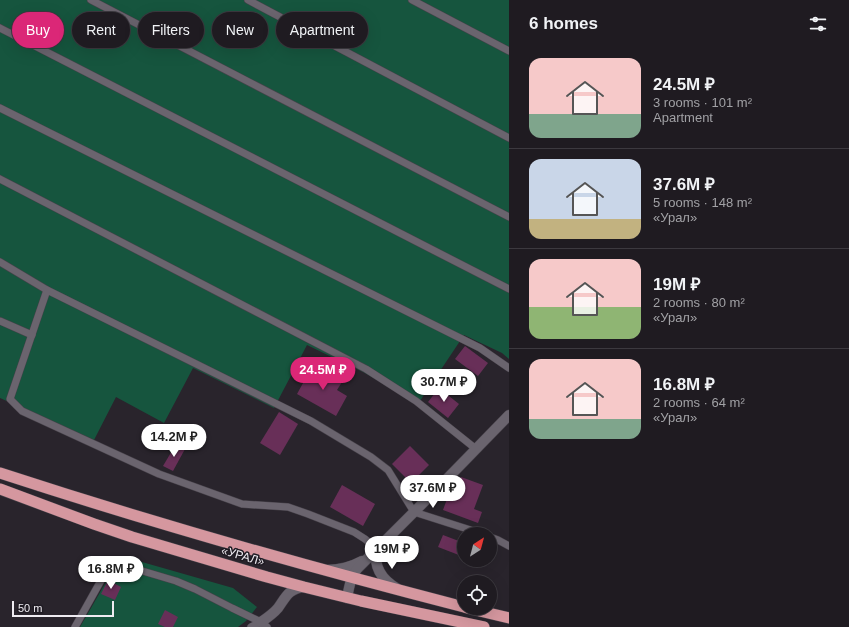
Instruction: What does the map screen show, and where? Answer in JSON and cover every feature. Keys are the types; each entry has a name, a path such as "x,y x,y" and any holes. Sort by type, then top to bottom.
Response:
{"highway":[{"name":"«УРАЛ»","path":"0,473 320,569 457,605"},
{"name":"«УРАЛ»","path":"0,489 132,537 267,577 347,598 484,627"},
{"path":"496,615 509,618"}],"street":[{"path":"347,598 355,571 509,415"},
{"path":"320,569 334,570 346,568 360,562 374,552"},
{"path":"374,552 379,571 383,577 403,592"},
{"path":"267,577 280,585 283,593 281,603"},
{"path":"264,624 288,594 297,588 304,587"}],"lane":[{"path":"91,0 509,217"},
{"path":"248,0 509,138"},
{"path":"412,0 509,51"},
{"path":"0,28 509,289"},
{"path":"0,108 480,348 509,368"},
{"path":"0,179 366,369 416,401 476,449"},
{"path":"0,262 46,290 311,421 370,457 388,470 414,512 461,527"},
{"path":"46,290 10,399 22,411 159,474 242,504 288,508 354,532 366,539 374,552"},
{"path":"0,321 32,335"},
{"path":"497,540 509,546"},
{"path":"75,627 108,568 112,565 119,564 176,581 264,624"},
{"path":"251,627 264,624"}],"green space":[{"path":"0,0 509,0 509,359 502,353 464,335 418,404 363,372 307,345 274,408 193,368 164,423 116,397 94,440 0,398"},
{"path":"121,556 233,588 257,607 246,621 238,627 80,627"}],"building":[{"path":"465,346 488,363 478,376 455,359"},
{"path":"313,365 342,382 337,390 347,396 336,416 297,394"},
{"path":"439,388 459,404 448,418 428,402"},
{"path":"279,412 298,424 280,455 260,443"},
{"path":"176,444 185,449 173,471 163,466"},
{"path":"410,446 429,465 411,483 392,464"},
{"path":"461,477 483,485 474,509 482,512 478,523 443,510 447,499 452,501"},
{"path":"342,485 375,504 363,526 330,507"},
{"path":"443,535 457,540 457,554 438,547"},
{"path":"108,580 121,587 115,600 101,594"},
{"path":"165,610 178,617 173,627 165,627 158,624"}]}
